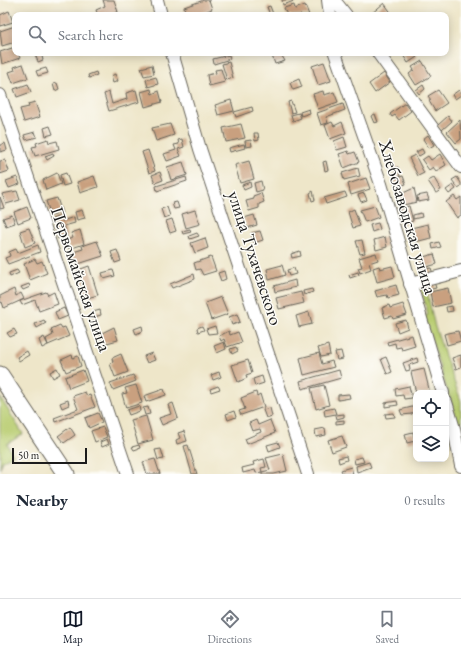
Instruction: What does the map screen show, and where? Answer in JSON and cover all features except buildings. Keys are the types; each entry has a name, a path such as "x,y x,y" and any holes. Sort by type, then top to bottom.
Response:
{"highway":[{"path":"0,375 66,474"}],"street":[{"path":"157,0 160,12"},
{"path":"328,0 330,12"},
{"path":"334,0 344,12"},
{"name":"улица Тухачевского","path":"173,56 200,149 308,474"},
{"name":"Хлебозаводская улица","path":"336,56 381,184 442,390"},
{"path":"380,56 461,167"},
{"name":"Первомайская улица","path":"0,95 128,474"},
{"path":"410,284 461,271"},
{"path":"449,412 454,429 461,466"}],"green space":[{"path":"425,283 435,327 461,401 461,435 449,396 449,390 447,390 424,316 428,315 420,285"},
{"path":"0,397 23,434 7,444 13,455 2,461 0,469"}]}
